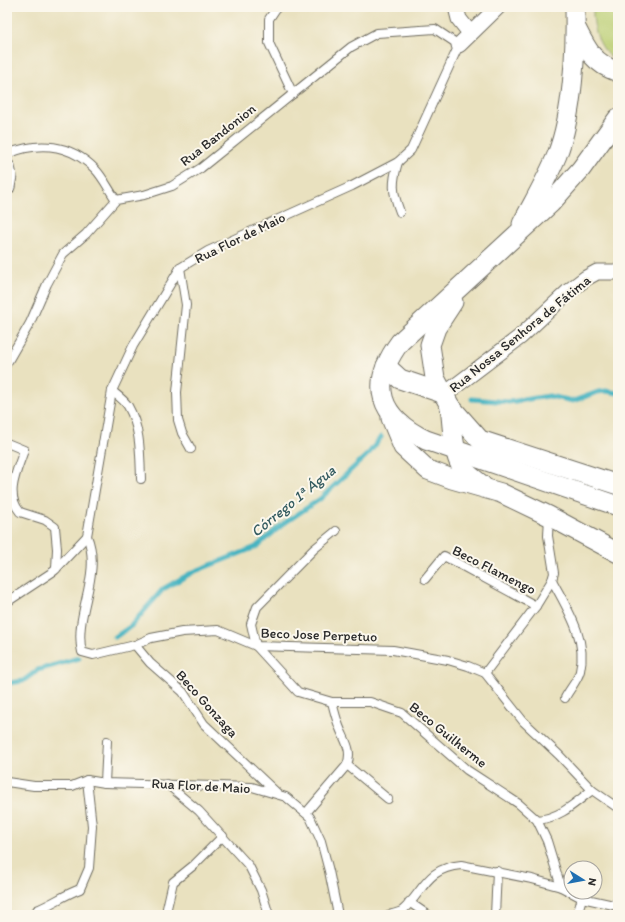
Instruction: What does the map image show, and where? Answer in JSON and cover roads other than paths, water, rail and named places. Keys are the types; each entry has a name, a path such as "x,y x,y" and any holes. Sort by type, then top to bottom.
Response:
{"street":[{"path":"456,7 459,20 470,33"},
{"name":"Rua Flor de Maio","path":"459,45 498,7"},
{"path":"518,232 557,155 566,125 576,28 575,7"},
{"path":"576,28 589,54 602,65 618,72"},
{"path":"618,118 581,169 556,198 518,232 481,269 411,331 391,354 382,382 383,396 388,412 403,447 428,470 452,479 501,493 549,516 618,553"},
{"path":"7,167 9,176 7,187"},
{"path":"481,269 447,310 436,328 430,345 435,378 448,400 480,440 618,485"},
{"name":"Rua Nossa Senhora de Fátima","path":"448,400 520,337 569,291 586,278 596,272 618,272"},
{"path":"411,331 430,345"},
{"path":"386,366 400,379 448,400"},
{"path":"448,400 453,440 461,466 469,475 486,488"},
{"path":"388,412 407,431 426,440 618,506"}],"lane":[{"path":"277,7 269,18 269,43 292,94"},
{"name":"Rua Bandonion","path":"116,200 144,195 172,186 201,168 351,47 377,33 435,29 459,45"},
{"name":"Rua Flor de Maio","path":"87,536 112,391 133,346 180,268 208,251 352,186 398,162 411,150 459,45"},
{"path":"7,154 17,150 42,145 56,146 73,153 96,169 116,200 86,234 63,254 47,284 30,323 7,363"},
{"path":"398,162 393,178 393,192 400,212"},
{"path":"180,268 186,305 177,392 178,420 182,433 191,449"},
{"path":"112,391 127,405 132,416 140,443 141,479"},
{"path":"7,443 24,450 13,486 12,499 20,512 45,520 55,526 57,549 56,569"},
{"path":"549,516 548,536 554,573 552,580 536,606 485,673 523,722 559,755 592,790 618,808"},
{"path":"256,646 251,624 257,607 314,549 336,531"},
{"path":"7,602 56,569 87,536"},
{"name":"Beco Jose Perpetuo","path":"87,536 92,549 92,574 79,640 82,652 93,654 135,645 151,638 182,632 218,630 256,646 393,650 448,660 485,673"},
{"name":"Beco Flamengo","path":"425,579 444,556 536,606"},
{"path":"552,580 573,621 580,644 580,671 565,698"},
{"name":"Beco Gonzaga","path":"135,645 150,663 183,692 204,724 280,795"},
{"name":"Beco Guilherme","path":"256,646 298,692 332,702 370,702 402,713 467,770 519,804 537,820 547,841 561,887"},
{"path":"306,813 347,765 349,760 349,745 339,727 332,702"},
{"path":"105,783 107,741"},
{"path":"347,765 388,799"},
{"path":"34,915 37,910 55,902 65,894 80,889 89,868 92,826 87,780"},
{"name":"Rua Flor de Maio","path":"7,782 34,786 72,786 87,780 105,783 252,787 286,797 310,817 321,841 330,871 338,915"},
{"path":"167,784 189,802 223,836 249,866 261,890 269,915"},
{"path":"537,820 548,819 562,813 592,790"},
{"path":"168,915 167,908 174,882 194,865 223,836"},
{"path":"388,915 402,911 430,877 450,866 461,865 497,871 561,887"},
{"path":"495,915 497,871"},
{"path":"578,915 582,900"},
{"path":"591,900 618,906"},
{"path":"409,902 428,915"}],"waterway":[{"name":"Córrego 1ª Água","path":"472,399 509,402 549,396 573,401 598,392 606,391 618,393"},
{"name":"Córrego 1ª Água","path":"115,637 131,626 163,589 193,572 256,547 283,524 320,499 369,453 381,437"},
{"name":"Córrego 1ª Água","path":"9,683 23,681 38,670 79,658"}]}
